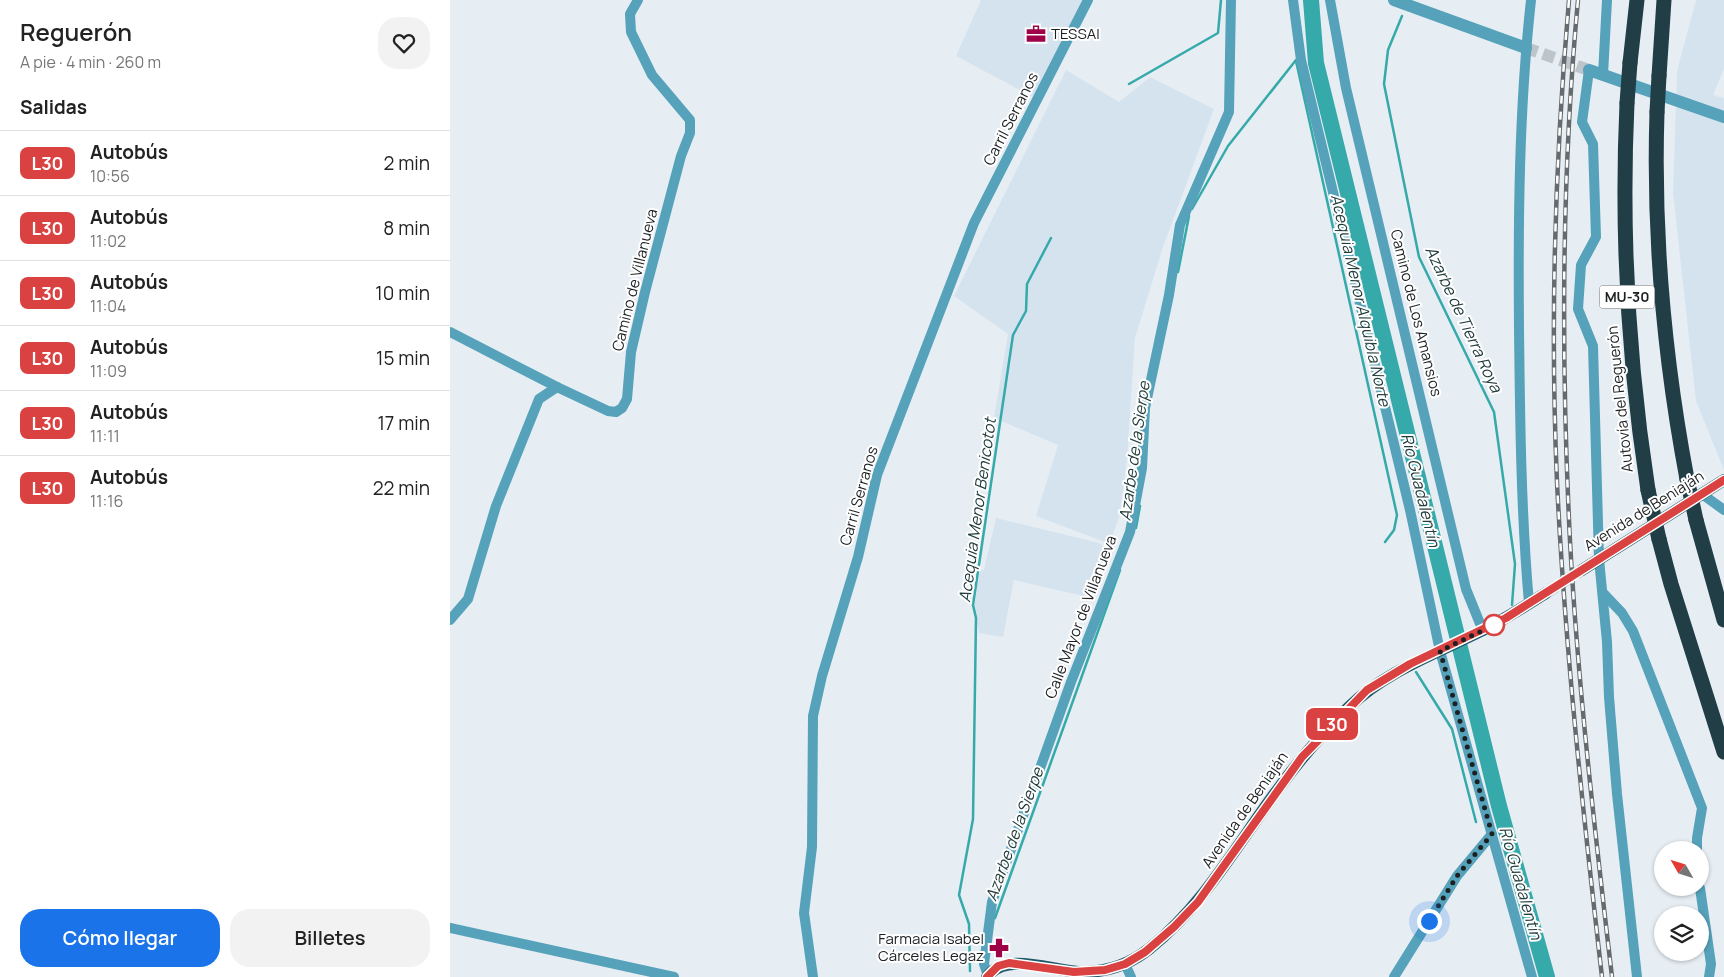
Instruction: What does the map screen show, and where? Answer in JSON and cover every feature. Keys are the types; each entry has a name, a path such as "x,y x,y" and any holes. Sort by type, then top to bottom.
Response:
{"highway":[{"name":"Autovía del Reguerón","path":"1636,0 1627,103 1624,187 1626,278 1633,378 1648,490 1659,539 1670,584 1717,725 1724,752"},
{"name":"MU-30","path":"1664,0 1657,112 1656,187 1659,278 1670,383 1686,479 1724,620"}],"main road":[{"name":"Avenida de Beniaján","path":"1582,570 1724,480"},
{"name":"Avenida de Beniaján","path":"988,976 998,966 1009,963 1086,972 1116,968 1158,942 1198,902 1297,763 1348,708 1385,678 1479,632 1546,593"}],"street":[{"name":"Camino de Villanueva","path":"556,387 608,411 616,412 622,408 627,399 631,352 645,292 681,156 690,133 690,120 652,75 631,32 630,14 638,0"},
{"name":"Carril Serranos","path":"813,977 804,914 812,847 813,716 822,676 858,557 877,475 974,223 1088,0"},
{"name":"Calle Mayor de Villanueva","path":"988,976 984,964 992,902 1071,682 1130,532 1142,468 1144,408 1170,295 1180,225 1229,112 1231,0"},
{"path":"1293,0 1301,60 1443,649 1532,977"},
{"name":"Camino de Los Amansios","path":"1330,0 1346,88 1466,589 1479,632"},
{"path":"1529,604 1521,453 1518,204 1526,48 1531,0"},
{"path":"1603,75 1607,0"},
{"path":"1398,1 1526,48"},
{"path":"1637,977 1616,794 1604,594 1599,559 1593,346 1578,309 1581,265 1596,237 1593,144 1582,122 1589,70 1724,117"},
{"path":"450,332 556,387 539,399 496,506 468,599 450,620"},
{"path":"1702,494 1724,510"},
{"path":"1604,594 1622,613 1634,631 1702,808 1697,841"},
{"path":"1394,977 1457,876 1492,834"},
{"path":"1701,896 1711,964 1709,977"},
{"path":"450,928 674,977"},
{"path":"1125,964 1131,977"}],"shaded area":[{"path":"981,0 1088,0 1037,99 956,56"},
{"path":"1696,0 1724,0 1724,69 1713,95 1724,98 1724,470 1696,401 1673,193 1677,71"},
{"path":"1066,70 1119,102 1150,77 1214,109 1163,247 1135,338 1127,458 1120,514 1110,544 1036,516 1058,445 994,418 1008,334 954,296"},
{"path":"996,518 1099,543 1109,550 1092,598 1014,580 1003,637 979,633 974,605 980,569 984,570"}],"waterway":[{"name":"Acequia Menor Benicotot","path":"1129,84 1218,33 1221,0"},
{"name":"Río Guadalentín","path":"1311,0 1316,63 1499,806 1547,977"},
{"name":"Azarbe de Tierra Roya","path":"1402,16 1388,50 1384,84 1419,257 1494,412 1515,564 1512,605"},
{"name":"Azarbe de la Sierpe","path":"1192,209 1228,146 1296,60"},
{"name":"Acequia Menor Alquibla Norte","path":"1296,61 1397,515 1394,530 1385,542"},
{"name":"Azarbe de la Sierpe","path":"1178,272 1189,216"},
{"name":"Acequia Menor Benicotot","path":"970,971 969,924 959,895 973,819 976,618 973,605 1013,335 1026,311 1027,284 1051,238"},
{"name":"Azarbe de la Sierpe","path":"1136,528 1140,506"},
{"name":"Azarbe de la Sierpe","path":"995,918 1120,570"},
{"name":"Acequia Menor Alquibla Norte","path":"1416,672 1452,729 1476,822"}],"tunnel":[{"path":"1526,48 1589,70"},
{"path":"1546,593 1582,570"}],"railway":[{"path":"1569,0 1560,120 1555,241 1554,362 1557,482 1570,668 1602,977"},
{"path":"1578,0 1568,135 1564,270 1567,473 1573,596 1582,705 1612,977"}],"bus line":[{"name":"L30","path":"987,977 998,966 1009,963 1074,972 1105,970 1125,964 1145,952 1174,927 1198,902 1302,757 1367,690 1410,664 1506,618 1724,480"}],"place":[{"name":"TESSAI","path":"1036,34"},
{"name":"Farmacia Isabel Cárceles Legaz","path":"999,948"}],"route":[{"path":"1429,921 1457,876 1492,834 1440,651 1494,625"}]}
